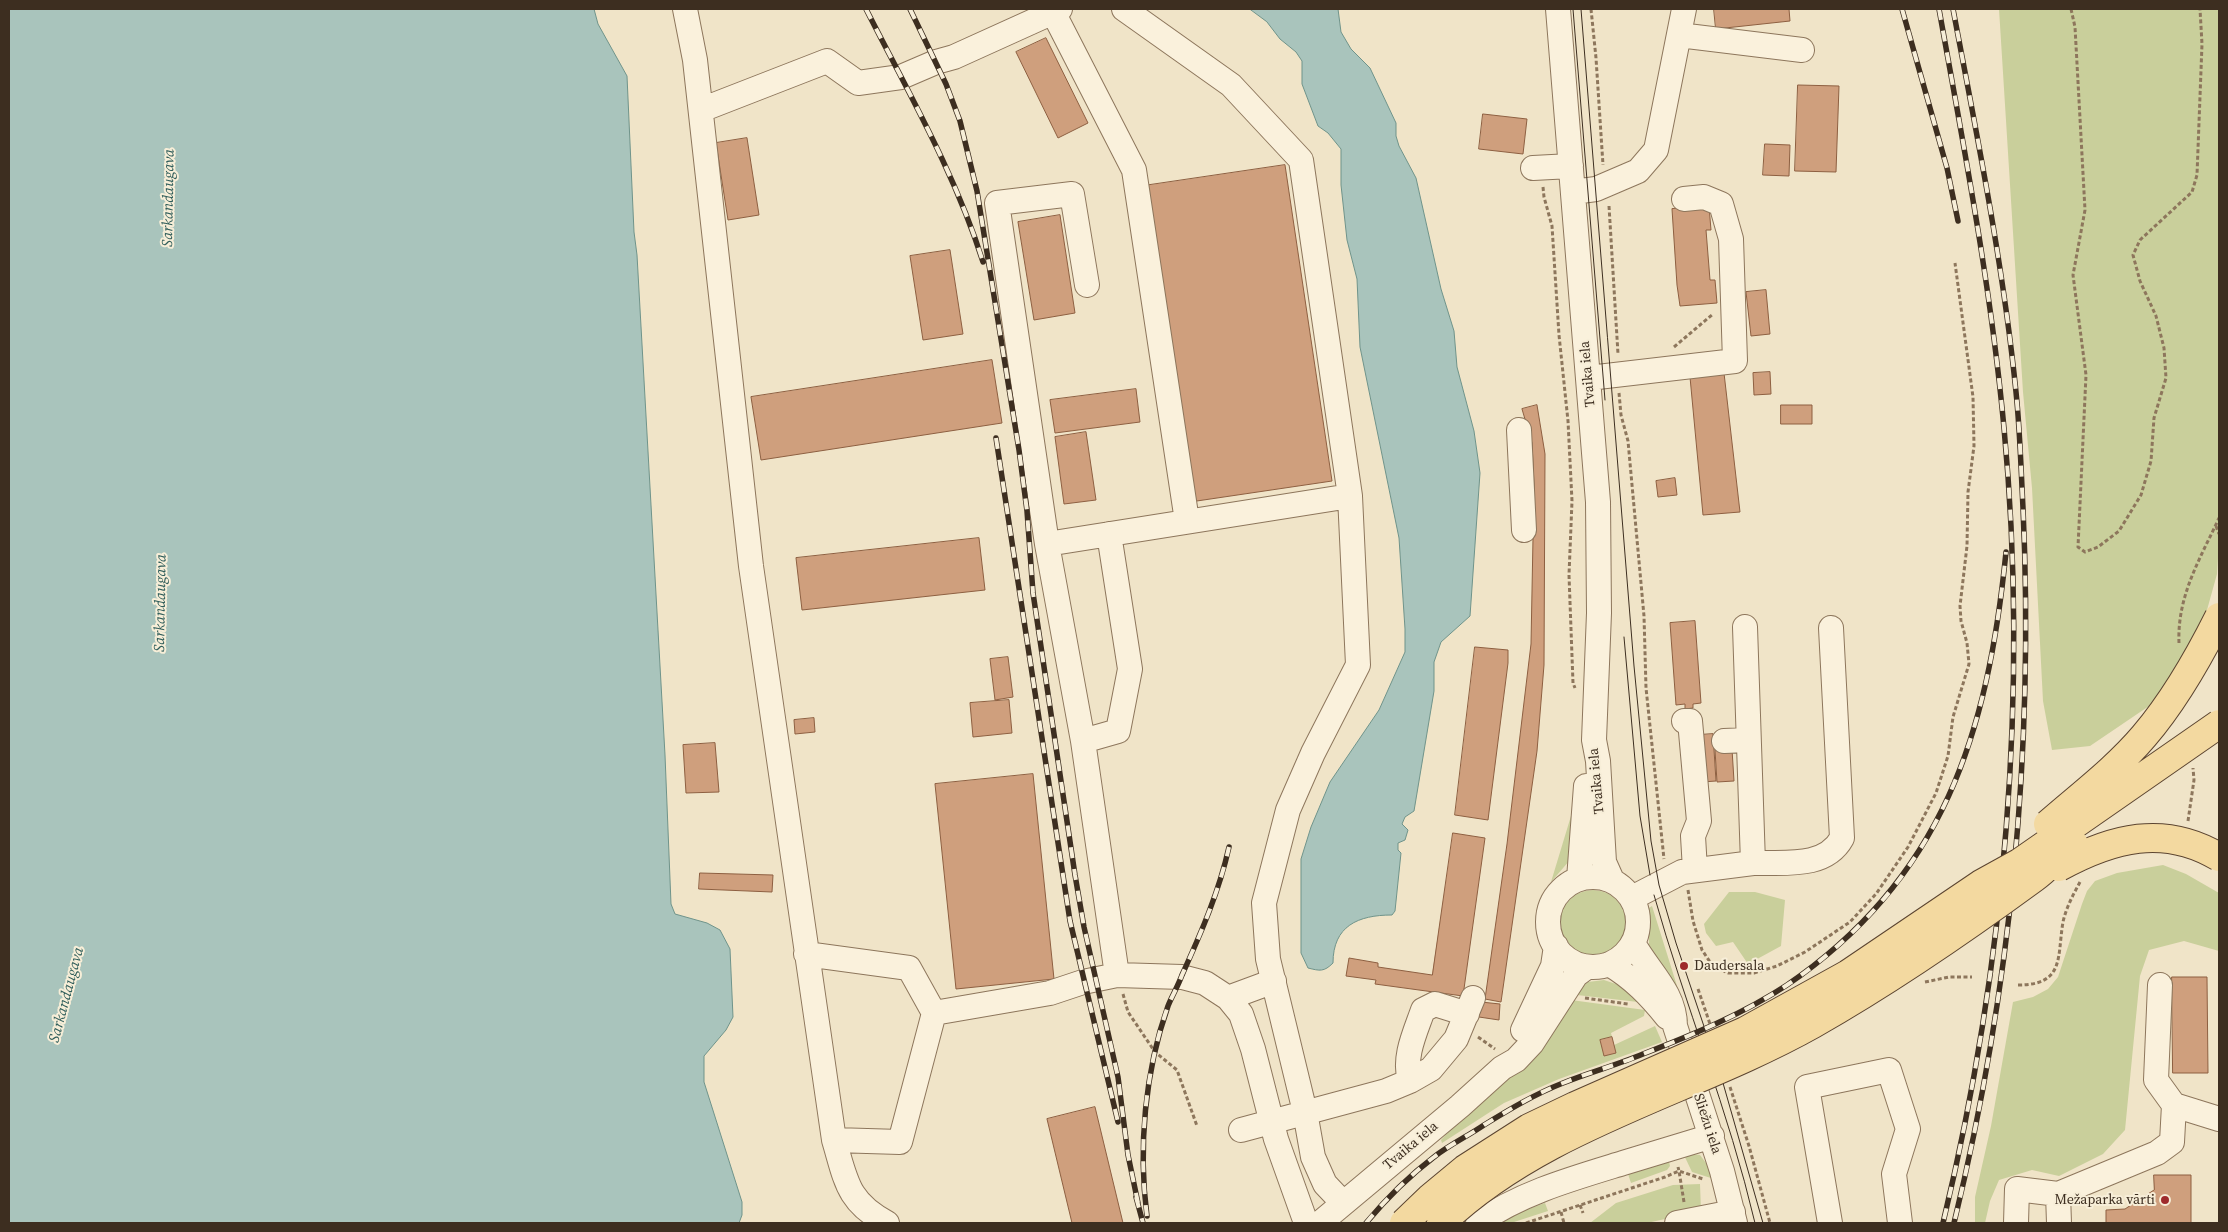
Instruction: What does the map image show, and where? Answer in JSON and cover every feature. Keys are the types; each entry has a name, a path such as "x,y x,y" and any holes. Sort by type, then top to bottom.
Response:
{"main road":[{"path":"1981,884 2011,854 2100,779 2143,737 2170,702 2219,618"},
{"path":"1404,1223 1465,1169 1529,1128 1745,1031 1848,974 1981,884 2019,863 2219,724"},
{"path":"1441,1223 1487,1186 1520,1163 1613,1117 1762,1050 1812,1024 1890,977 2035,877 2070,847 2219,746"},
{"path":"2035,877 2090,852 2133,839 2152,837 2188,842 2204,847 2219,857"}],"street":[{"path":"685,9 695,60 701,110 751,566 834,1140 849,1189 869,1213 887,1223"},
{"path":"1124,9 1231,85 1301,160 1350,496 1358,665 1312,753 1288,810 1264,903 1268,959 1305,1112 1313,1157 1325,1184 1343,1203"},
{"name":"Tvaika iela","path":"1558,9 1589,378 1600,556 1600,613 1594,740 1598,761 1604,862 1612,880 1625,889 1632,898"},
{"path":"1573,192 1596,189 1638,171 1656,150 1684,9"},
{"path":"701,110 827,61 858,83 901,77 936,62 954,57 1056,10 1134,170 1187,521"},
{"path":"1679,35 1802,50"},
{"path":"1538,168 1571,166"},
{"path":"1087,285 1072,194 997,203 1047,544 1083,741 1117,975"},
{"path":"1589,378 1735,361 1731,239 1721,204 1704,196 1684,199"},
{"path":"1519,430 1524,530"},
{"path":"1047,544 1350,496"},
{"path":"1083,741 1118,731 1130,669 1108,534"},
{"path":"1745,627 1753,863"},
{"path":"1633,943 1638,930 1638,915 1632,898 1681,874 1753,863 1816,860 1837,848 1842,838 1831,628"},
{"path":"1681,874 1699,821 1690,721 1684,721"},
{"name":"Tvaika iela","path":"1320,1223 1460,1106 1501,1060 1538,1003 1553,966 1556,946 1551,939 1548,928 1553,900 1562,889 1579,879 1588,758 1594,740"},
{"path":"1724,741 1748,740"},
{"path":"1579,879 1600,877 1612,880"},
{"name":"Tvaika iela","path":"1501,1060 1516,1060 1532,1043 1576,975 1626,953 1633,943"},
{"name":"Sliežu iela","path":"1633,943 1642,959 1665,989 1672,1004 1675,1026 1712,1136 1734,1218"},
{"path":"1556,946 1573,962 1598,966"},
{"path":"806,954 909,968 934,1013 900,1142 834,1140"},
{"name":"Sliežu iela","path":"1598,966 1632,978 1651,996 1675,1026"},
{"path":"934,1013 1050,993 1083,982 1117,975 1182,977 1205,983 1228,998 1242,1014 1288,1177 1306,1223"},
{"path":"1228,998 1274,981"},
{"path":"2160,985 2156,1080 2174,1105 2219,1119"},
{"path":"1241,1130 1386,1091 1410,1081 1431,1069 1456,1039 1470,1006 1435,1004 1423,1010 1411,1044 1407,1070 1410,1081"},
{"path":"1830,1223 1808,1087 1889,1070 1908,1129 1894,1174 1900,1223"},
{"path":"2016,1223 2017,1189 2058,1194 2157,1153 2172,1142 2174,1105"},
{"path":"1478,1223 1520,1199 1586,1174 1712,1136"},
{"path":"2058,1194 2058,1223"},
{"path":"1682,1222 1734,1218"}],"path":[{"path":"1591,9 1600,134 1609,199 1621,416 1628,441 1644,616 1647,697 1681,874 1690,895 1693,921 1702,950 1712,965 1728,973 1754,973 1777,966 1805,952 1850,922 1876,894 1908,846 1936,794 1948,756 1953,717 1969,664 1960,606 1967,546 1968,492 1974,446 1973,397 1955,263"},
{"path":"2071,9 2075,27 2085,170 2085,210 2072,275 2086,375 2078,547 2085,552 2098,547 2119,531 2141,495 2151,461 2154,418 2166,378 2164,348 2156,316 2140,281 2133,255 2140,240 2192,192 2197,175 2202,54 2200,9"},
{"path":"1538,168 1552,226 1559,335 1568,421 1572,501 1569,574 1573,683 1576,692"},
{"path":"1672,349 1733,298"},
{"path":"2207,543 2219,518"},
{"path":"2216,526 2219,534"},
{"path":"2018,985 2038,984 2051,974 2058,963 2065,913 2073,894 2085,877"},
{"path":"1117,975 1128,1012 1156,1052 1177,1070 1197,1126"},
{"path":"1698,988 1710,1026"},
{"path":"1564,991 1572,997 1634,1005"},
{"path":"1477,1036 1501,1060"},
{"path":"1728,1080 1750,1146 1770,1223"},
{"path":"1673,1148 1679,1171 1682,1222"},
{"path":"1526,1223 1679,1171"},
{"path":"1589,1192 1592,1201"},
{"path":"1580,1205 1583,1213"},
{"path":"1561,1212 1564,1223"}],"green space":[{"path":"1999,9 2219,9 2219,542 2217,574 2207,610 2193,645 2152,704 2090,746 2052,750 2043,701 2032,488 2023,392"},
{"path":"1574,806 1570,860 1551,882"},
{"path":"2163,865 2186,874 2219,893 2219,951 2184,941 2149,950 2140,976 2125,1130 2103,1154 2059,1176 2032,1170 1999,1180 1990,1201 1985,1223 1975,1223 1975,1197 1991,1126 2013,1002 2033,997 2048,989 2058,977 2087,891 2095,881 2117,873"},
{"path":"1593,890 1606,892 1621,905 1624,910 1626,923 1624,936 1611,951 1606,954 1593,956 1580,954 1565,941 1562,936 1560,923 1562,910 1575,895 1580,892"},
{"path":"1729,892 1755,892 1785,900 1781,946 1748,964 1733,942 1716,946 1706,933 1704,924"},
{"path":"1652,906 1688,1021 1686,1021 1652,955 1649,945 1649,908"},
{"path":"1604,980 1619,985 1638,1002 1577,995 1579,988 1588,982"},
{"path":"1571,1000 1645,1010 1644,1016 1611,1033 1612,1037 1600,1040 1604,1056 1616,1053 1614,1045 1655,1026 1662,1042 1559,1079 1504,1103 1442,1143 1441,1140"},
{"path":"1683,1153 1700,1155 1712,1171 1714,1179 1692,1172"},
{"path":"1668,1157 1670,1166 1667,1170 1631,1183 1628,1174"},
{"path":"1700,1184 1701,1211 1647,1223 1590,1223 1616,1203 1673,1185"},
{"path":"1545,1203 1548,1211 1511,1223 1497,1223 1520,1212"}],"water":[{"name":"Sarkandaugava","path":"9,9 594,9 598,24 627,76 634,232 637,255 665,755 671,904 675,914 707,923 720,930 730,949 733,1017 726,1030 704,1056 704,1082 742,1202 742,1215 739,1223 9,1223"},
{"path":"1250,9 1338,9 1341,32 1351,49 1370,68 1396,123 1396,136 1399,146 1416,178 1441,289 1454,331 1457,367 1474,431 1480,473 1470,616 1441,642 1434,662 1434,691 1414,811 1405,817 1402,824 1408,830 1405,840 1398,843 1398,850 1401,853 1395,911 1392,915 1368,917 1350,925 1337,940 1333,963 1322,970 1308,968 1301,953 1301,859 1311,827 1330,782 1379,710 1405,652 1399,538 1360,347 1357,279 1347,240 1341,185 1341,149 1328,133 1318,126 1302,84 1302,61 1296,52 1280,39 1267,22"}],"building":[{"path":"1714,9 1789,9 1790,21 1716,29"},
{"path":"1046,38 1088,123 1058,138 1016,52"},
{"path":"1798,85 1839,86 1836,172 1795,171"},
{"path":"1483,114 1527,119 1523,154 1479,149"},
{"path":"747,138 759,215 728,220 716,143"},
{"path":"1765,144 1790,145 1789,176 1763,175"},
{"path":"1285,165 1332,481 1190,502 1143,186"},
{"path":"1709,206 1711,230 1706,230 1710,280 1715,280 1717,303 1680,306 1672,209"},
{"path":"1060,215 1075,313 1034,320 1018,222"},
{"path":"950,250 963,334 923,340 910,256"},
{"path":"1766,290 1770,334 1751,336 1746,292"},
{"path":"992,360 1002,423 761,460 751,397"},
{"path":"1770,372 1771,394 1754,395 1753,373"},
{"path":"1724,373 1740,512 1703,515 1690,377"},
{"path":"1136,389 1140,422 1055,433 1050,400"},
{"path":"1537,405 1545,454 1544,665 1537,751 1501,1002 1485,999 1507,844 1531,644 1534,485 1532,443 1522,409"},
{"path":"1781,405 1812,405 1812,424 1781,424"},
{"path":"1086,432 1096,500 1064,504 1055,437"},
{"path":"1675,478 1677,495 1658,497 1656,481"},
{"path":"979,538 985,590 802,610 796,558"},
{"path":"1695,621 1701,703 1693,704 1693,708 1685,709 1685,704 1676,705 1670,623"},
{"path":"1475,647 1508,650 1508,663 1488,820 1455,815"},
{"path":"1008,657 1013,697 995,700 990,659"},
{"path":"1009,700 1012,733 973,737 970,703"},
{"path":"814,718 815,732 795,734 794,720"},
{"path":"1713,734 1716,781 1702,782 1699,735"},
{"path":"715,743 719,792 686,793 683,745"},
{"path":"1732,749 1734,781 1717,782 1715,750"},
{"path":"1033,774 1054,979 956,989 935,784"},
{"path":"1453,833 1485,838 1463,996 1375,984 1376,980 1346,976 1349,958 1378,963 1378,967 1432,975"},
{"path":"700,873 773,875 772,892 699,889"},
{"path":"2172,977 2207,977 2208,1073 2173,1073"},
{"path":"1481,1002 1500,1004 1499,1020 1479,1017"},
{"path":"1612,1037 1616,1053 1604,1056 1600,1040"},
{"path":"1095,1107 1123,1223 1072,1223 1047,1119"},
{"name":"Mežaparka vārti","path":"2154,1175 2191,1175 2191,1223 2106,1223 2106,1210 2125,1209 2154,1190"}],"tram line":[{"path":"1573,9 1605,400"},
{"path":"1581,9 1634,666 1651,841 1659,885 1676,943 1723,1083 1763,1223"},
{"path":"1624,637 1640,816 1650,875"},
{"path":"1654,895 1733,1140 1755,1223"}],"railway":[{"path":"866,9 945,165 972,229 983,262"},
{"path":"910,9 946,84 960,121 977,191 1019,450 1027,511 1033,593 1075,875 1084,927 1118,1077 1128,1155 1138,1203"},
{"path":"1902,9 1947,168 1958,221"},
{"path":"1939,9 1976,218 1992,323 2004,428 2011,528 2014,628 2012,728 2006,828 1996,928 1982,1027 1964,1126 1943,1223"},
{"path":"1953,9 1989,200 2011,344 2019,435 2026,598 2021,778 2014,868 2004,957 1974,1135 1954,1223"},
{"path":"996,438 1070,921 1118,1122"},
{"path":"1366,1223 1398,1188 1434,1157 1513,1108 1563,1083 1633,1058 1717,1023 1770,996 1841,943 1885,898 1921,848 1949,796 1970,740 1986,681 1998,618 2006,552"},
{"path":"1147,1216 1143,1164 1145,1110 1154,1057 1168,1006 1209,912 1229,847"},
{"path":"1136,1197 1143,1223"}],"place":[{"name":"Daudersala","path":"1684,966"},
{"name":"Mežaparka vārti","path":"2165,1200"}]}
